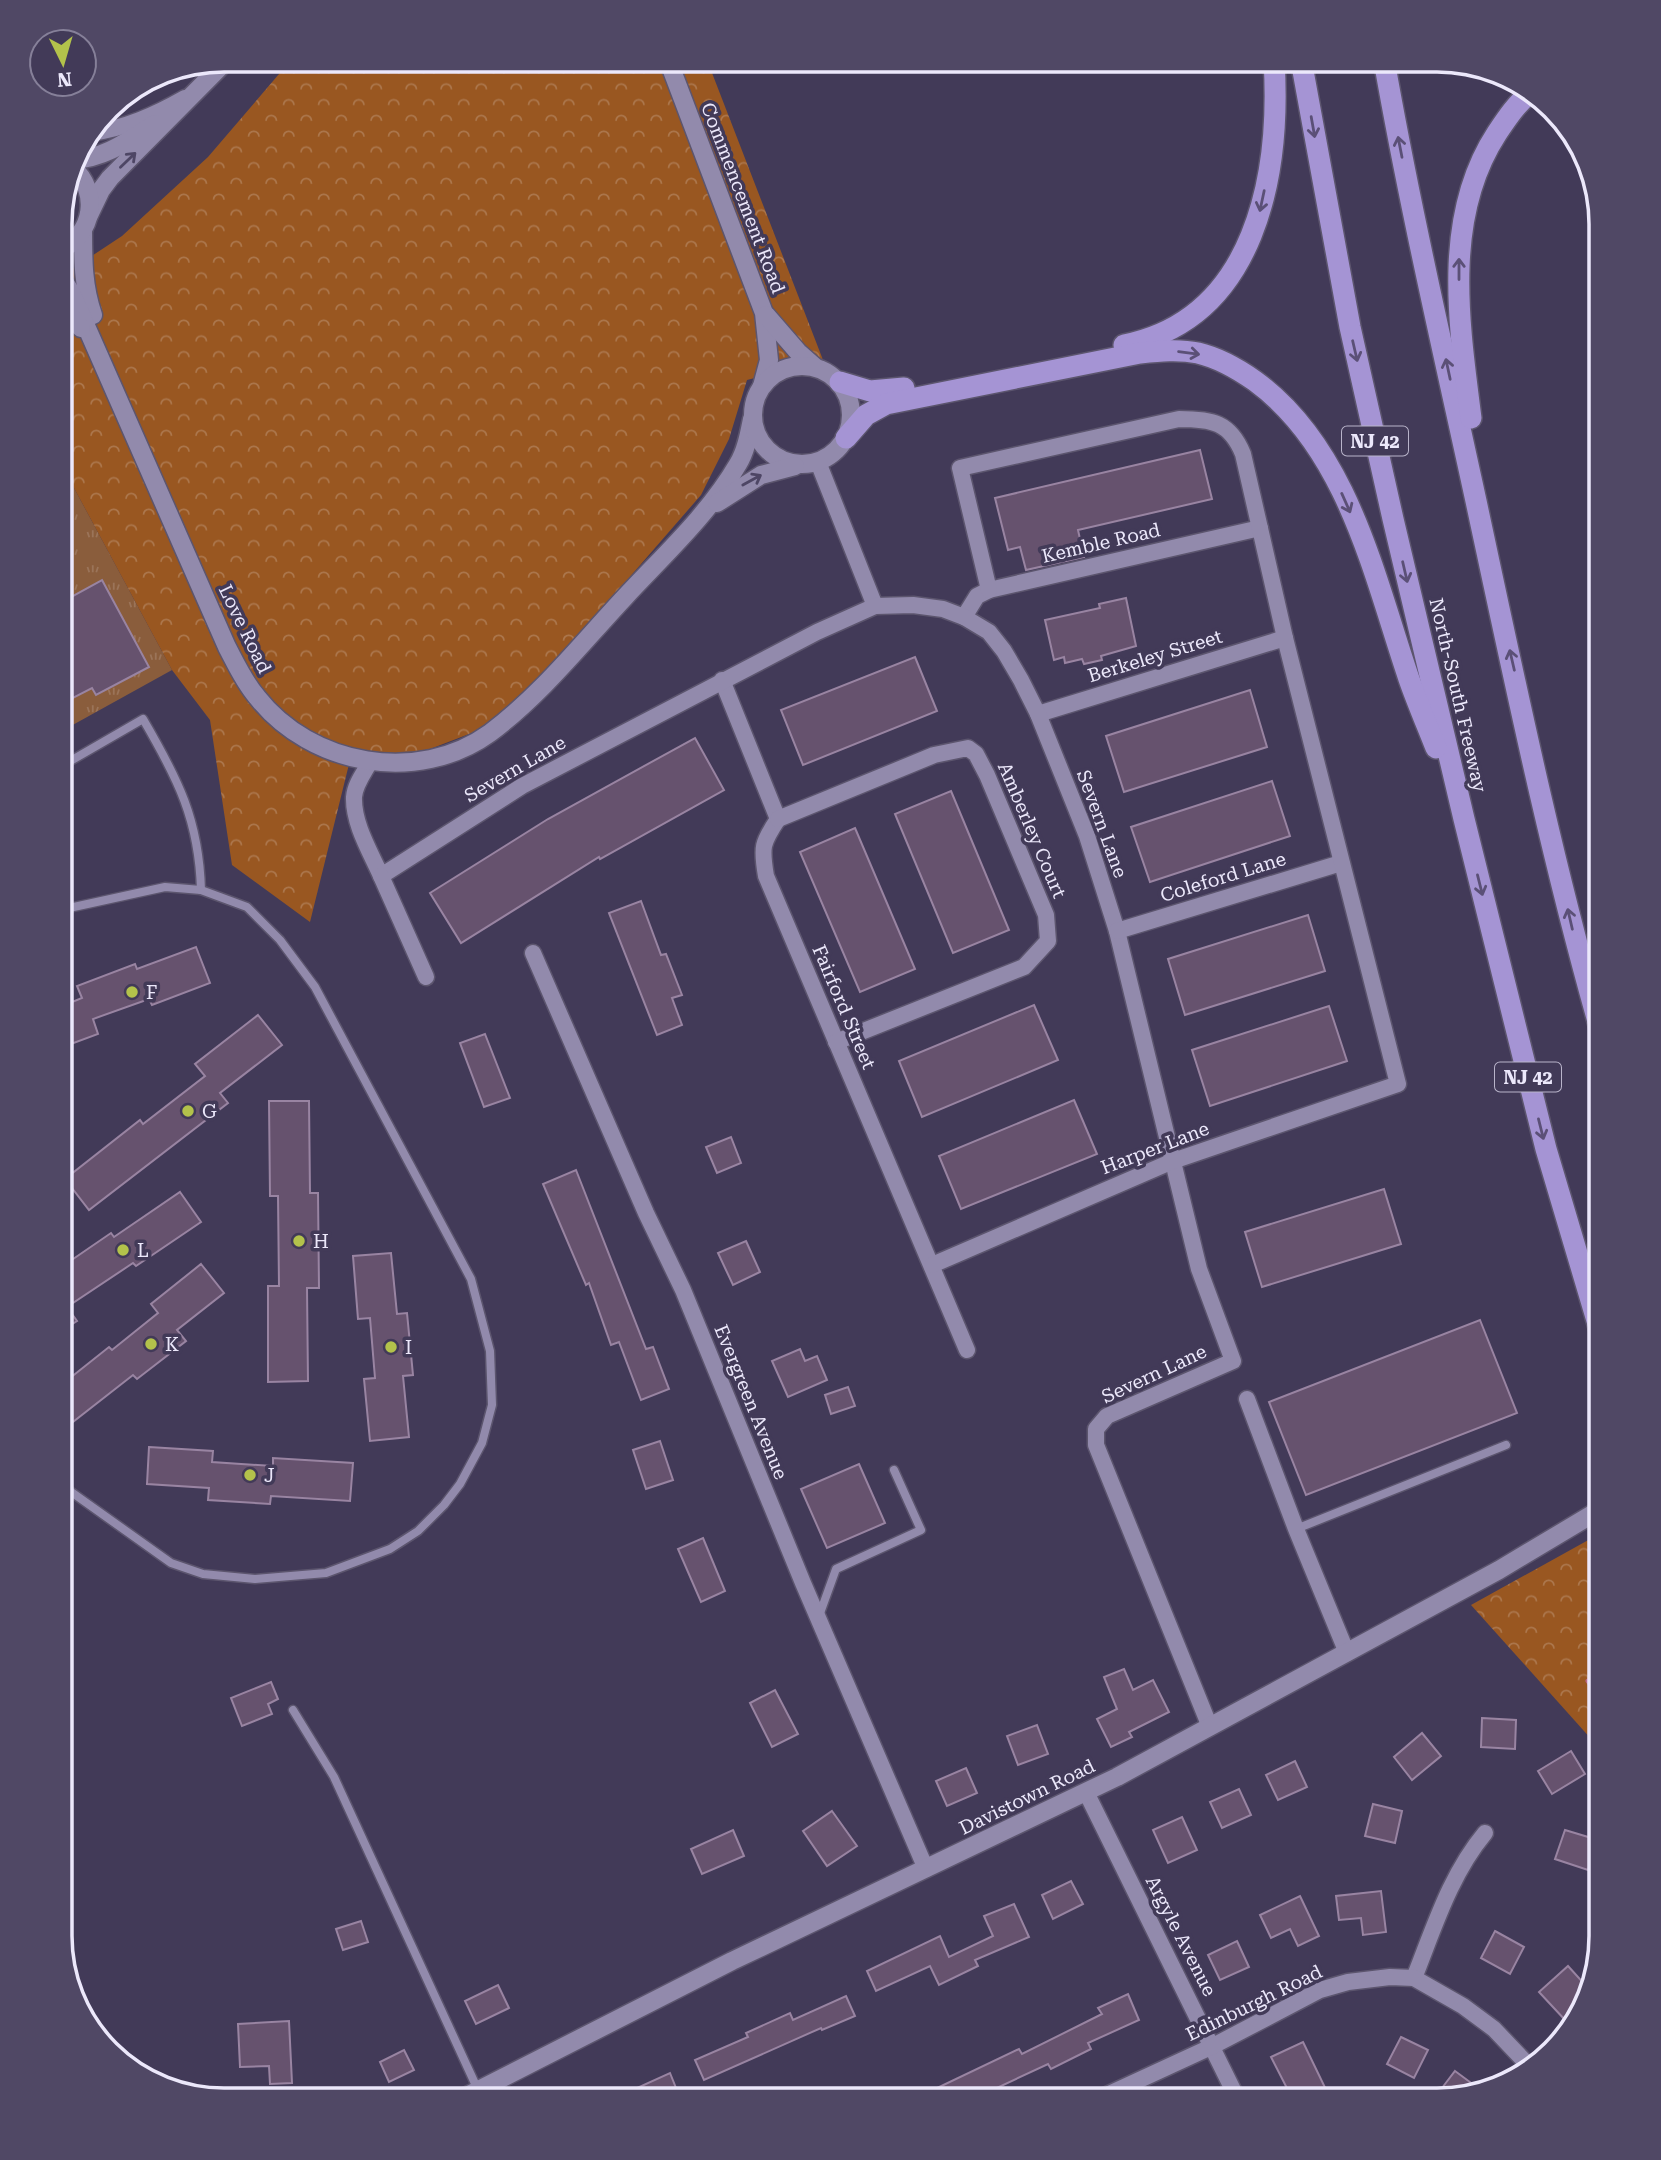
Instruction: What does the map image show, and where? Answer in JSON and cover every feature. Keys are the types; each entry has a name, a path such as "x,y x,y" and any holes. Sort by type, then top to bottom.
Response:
{"highway":[{"path":"840,383 870,391 893,390 1135,343 1182,324 1225,286 1243,257 1252,235 1261,209 1271,154 1274,72"},
{"name":"North-South Freeway","path":"1303,72 1350,327 1464,819 1546,1149 1589,1294"},
{"path":"1386,72 1398,142 1488,556 1575,940 1589,990"},
{"path":"1488,556 1462,350 1460,251 1463,217 1479,167 1506,120 1525,99"},
{"path":"846,438 866,415 886,404 1140,353 1169,351 1199,354 1234,366 1276,397 1332,471 1368,553 1410,682 1464,819"}],"street":[{"path":"72,243 110,178 216,72"},
{"name":"Commencement Road","path":"673,72 764,313 769,360 762,386"},
{"path":"104,130 132,124 155,115 197,92"},
{"path":"86,159 113,150 197,92"},
{"name":"Love Road","path":"80,175 88,191 85,292 121,402"},
{"name":"Love Road","path":"72,294 244,680 258,699 289,729 338,755 370,762 403,762 458,750 489,734 530,699 705,510 745,451 752,419"},
{"name":"Commencement Road","path":"764,313 815,367"},
{"path":"72,319 86,336 121,402"},
{"path":"800,366 815,367 830,374 840,383 851,408 851,421 846,438 833,454 811,463 785,461 771,454 757,436 752,419 754,402 762,386 785,368 800,366"},
{"path":"964,617 977,596 989,590 960,468 1179,419 1200,419 1220,425 1236,437 1243,454 1341,863"},
{"path":"811,463 875,606"},
{"name":"Love Road","path":"705,510 761,475 781,468 811,463"},
{"name":"Kemble Road","path":"989,590 1260,528"},
{"name":"Severn Lane","path":"382,876 522,786 722,680 875,606 914,605 943,609 964,617 989,632 1004,651 1038,714 1087,836 1117,931 1199,1269 1233,1361 1107,1416 1096,1429 1096,1445 1210,1727"},
{"name":"Berkeley Street","path":"1038,714 1285,638"},
{"path":"722,680 778,819"},
{"name":"Amberley Court","path":"778,819 934,755 968,748 976,754 987,775 1046,915 1048,942 1024,967 836,1042"},
{"path":"370,762 358,784 354,799 360,828 426,977"},
{"name":"Fairford Street","path":"778,819 764,840 762,856 766,876 967,1350"},
{"name":"Coleford Lane","path":"1117,931 1341,863"},
{"name":"Harper Lane","path":"932,1265 1173,1161 1398,1084 1341,863"},
{"name":"Evergreen Avenue","path":"533,953 646,1213 683,1290 818,1619 926,1869"},
{"path":"1247,1399 1347,1653"},
{"name":"Davistown Road","path":"482,2088 732,1961 1086,1792 1499,1570 1589,1516"},
{"name":"Argyle Avenue","path":"1086,1792 1232,2088"},
{"path":"1485,1833 1469,1852 1457,1873 1414,1978 1463,2006 1494,2029 1525,2061"},
{"name":"Edinburgh Road","path":"1124,2088 1213,2046 1320,1990 1349,1982 1390,1977 1414,1978"}],"lane":[{"path":"72,760 144,719 173,770 190,813 200,864 201,890"},
{"path":"72,907 165,887 201,890 247,907 280,940 314,987 471,1279 490,1351 492,1405 482,1443 460,1484 444,1506 418,1531 390,1549 326,1573 255,1579 204,1574 171,1563 72,1493"},
{"path":"1296,1529 1506,1445"},
{"path":"818,1619 836,1569 921,1530 894,1470"},
{"path":"293,1710 334,1777 477,2088"}],"green space":[{"path":"281,72 712,72 823,360 747,380 729,439 701,495 555,663 524,694 477,731 430,749 396,755 352,752 310,922 232,865 210,720 172,670 72,484 72,269 122,236 208,157"},
{"path":"72,484 172,670 72,725"},
{"path":"1589,1540 1589,1737 1471,1605"}],"building":[{"path":"1200,450 1212,499 1078,530 1084,557 1026,570 1020,547 1008,550 995,498"},
{"path":"102,580 149,667 96,695 92,688 72,698 72,596"},
{"path":"1126,598 1136,646 1101,656 1102,660 1084,664 1082,659 1065,663 1064,657 1054,660 1045,620 1100,608 1099,604"},
{"path":"915,657 937,711 803,765 781,710"},
{"path":"1250,690 1267,747 1124,792 1106,736"},
{"path":"695,738 724,790 600,859 599,857 461,943 430,893 548,819"},
{"path":"1272,781 1290,836 1150,882 1131,827"},
{"path":"951,791 1009,930 953,953 895,814"},
{"path":"855,828 915,969 860,992 800,852"},
{"path":"641,901 661,955 666,954 682,995 672,998 682,1025 657,1035 609,913"},
{"path":"1308,915 1325,971 1185,1015 1168,959"},
{"name":"F","path":"196,947 210,983 152,1005 149,999 93,1019 98,1034 72,1044 72,1002 82,998 77,986 135,964 137,969"},
{"path":"1034,1005 1058,1060 922,1117 899,1061"},
{"path":"1329,1006 1347,1061 1210,1106 1192,1050"},
{"name":"G","path":"258,1015 282,1045 220,1093 228,1103 89,1210 72,1188 72,1173 140,1120 143,1124 205,1076 195,1064"},
{"path":"485,1034 510,1098 484,1107 460,1043"},
{"path":"1074,1100 1097,1154 961,1209 939,1156"},
{"name":"H","path":"269,1101 309,1101 310,1193 318,1193 319,1288 307,1288 308,1381 268,1382 268,1286 279,1286 278,1196 270,1196"},
{"path":"731,1137 741,1163 717,1173 706,1147"},
{"path":"576,1170 646,1349 653,1347 669,1389 641,1400 619,1342 611,1345 589,1283 586,1285 543,1184"},
{"path":"1384,1189 1401,1244 1262,1287 1245,1232"},
{"name":"L","path":"180,1192 201,1222 136,1266 133,1263 72,1304 72,1260 111,1233 114,1237"},
{"path":"746,1241 760,1272 733,1285 718,1253"},
{"name":"I","path":"391,1253 397,1314 407,1313 413,1375 403,1376 409,1437 370,1441 364,1379 375,1378 370,1318 358,1319 353,1256"},
{"name":"K","path":"201,1264 224,1293 177,1330 186,1341 137,1379 133,1375 72,1423 72,1376 109,1347 112,1350 158,1313 151,1304"},
{"path":"1480,1320 1517,1413 1306,1495 1269,1402"},
{"path":"800,1349 805,1361 817,1356 827,1380 788,1397 772,1361"},
{"path":"848,1387 855,1406 831,1414 825,1395"},
{"path":"660,1441 673,1480 646,1489 633,1450"},
{"name":"J","path":"149,1447 213,1451 212,1462 273,1466 273,1458 353,1463 350,1501 271,1496 270,1504 208,1500 209,1488 147,1484"},
{"path":"859,1464 885,1523 827,1548 801,1489"},
{"path":"703,1538 725,1591 701,1602 678,1549"},
{"path":"1124,1669 1133,1690 1153,1680 1169,1712 1129,1732 1132,1737 1111,1747 1097,1719 1117,1709 1104,1677"},
{"path":"271,1682 278,1699 268,1704 272,1714 242,1726 231,1698"},
{"path":"775,1690 798,1734 772,1747 750,1703"},
{"path":"1482,1718 1516,1720 1515,1749 1481,1747"},
{"path":"1037,1725 1048,1754 1018,1765 1007,1736"},
{"path":"1422,1733 1441,1756 1412,1780 1394,1757"},
{"path":"1571,1751 1585,1774 1552,1794 1538,1771"},
{"path":"1295,1761 1307,1787 1278,1800 1266,1775"},
{"path":"966,1768 977,1793 947,1806 936,1781"},
{"path":"1239,1789 1251,1815 1222,1828 1210,1802"},
{"path":"1373,1804 1402,1811 1395,1843 1365,1836"},
{"path":"832,1811 857,1846 827,1866 803,1831"},
{"path":"1182,1817 1197,1850 1168,1863 1153,1830"},
{"path":"733,1830 744,1856 702,1874 691,1849"},
{"path":"1565,1830 1589,1837 1588,1870 1555,1859"},
{"path":"1071,1881 1083,1904 1053,1919 1042,1895"},
{"path":"1381,1891 1386,1932 1363,1935 1361,1918 1339,1920 1336,1896"},
{"path":"1300,1896 1319,1936 1298,1946 1290,1929 1271,1938 1260,1915"},
{"path":"1014,1904 1029,1937 975,1960 978,1966 939,1985 930,1966 876,1991 867,1971 940,1936 949,1957 993,1936 984,1916"},
{"path":"361,1921 368,1942 343,1950 336,1929"},
{"path":"1495,1931 1524,1947 1510,1974 1481,1958"},
{"path":"1237,1941 1249,1967 1220,1980 1208,1955"},
{"path":"1568,1966 1582,1982 1564,2019 1539,1992"},
{"path":"498,1985 509,2008 476,2024 465,2001"},
{"path":"1128,1994 1139,2020 1088,2043 1091,2049 1051,2069 1048,2064 997,2088 937,2088 1019,2049 1022,2054 1102,2014 1098,2008"},
{"path":"846,1996 855,2016 822,2030 821,2028 704,2080 695,2060 748,2037 746,2033 790,2013 793,2020"},
{"path":"289,2021 292,2083 270,2084 269,2066 240,2067 238,2024"},
{"path":"1401,2037 1428,2050 1414,2078 1387,2064"},
{"path":"1303,2042 1325,2088 1287,2088 1271,2057"},
{"path":"404,2050 414,2070 389,2082 380,2062"},
{"path":"1455,2071 1472,2084 1442,2088"},
{"path":"670,2073 676,2088 637,2088"}],"place":[{"name":"F","path":"132,992"},
{"name":"G","path":"188,1111"},
{"name":"H","path":"299,1241"},
{"name":"L","path":"123,1250"},
{"name":"K","path":"151,1344"},
{"name":"I","path":"391,1347"},
{"name":"J","path":"250,1475"}]}
